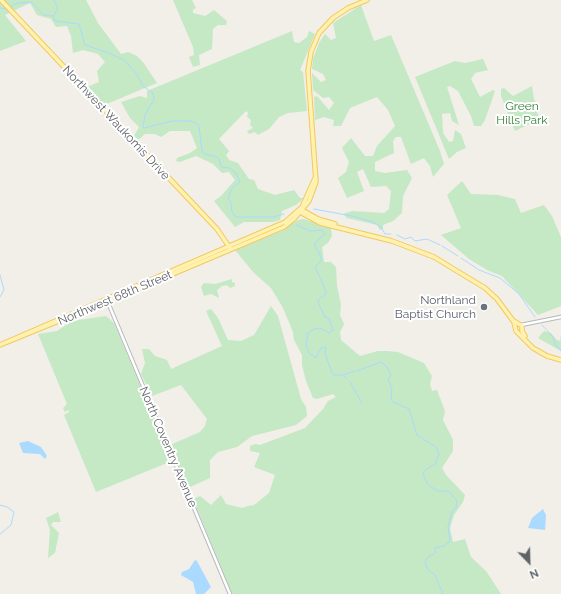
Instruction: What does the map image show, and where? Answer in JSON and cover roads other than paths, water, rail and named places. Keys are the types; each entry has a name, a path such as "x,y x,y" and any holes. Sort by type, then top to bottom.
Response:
{"main road":[{"name":"Northwest Waukomis Drive","path":"1,0 220,232 230,247"},
{"path":"230,247 284,227 294,219 312,195 316,168 308,71 311,52 320,33 340,12 367,0"},
{"path":"230,247 279,225 301,210"},
{"path":"301,210 308,218"},
{"path":"301,210 318,219 392,241 434,257 485,288 536,347 561,360"},
{"path":"294,219 301,217 308,218 320,223 339,226"},
{"name":"Northwest 68th Street","path":"0,345 107,301 230,247"},
{"path":"500,304 515,327 520,328"}],"street":[{"name":"North Coventry Avenue","path":"107,301 230,594"},
{"path":"520,328 531,323 561,317"}],"water":[{"path":"28,441 41,447 47,456 45,459 40,454 23,453 19,443"},
{"path":"543,509 546,515 545,530 528,528 532,518"},
{"path":"195,560 197,561 211,587 204,594 196,594 193,582 181,575 182,572 189,569"}],"waterway":[{"path":"54,0 58,9 53,16 55,21 79,24 85,45 124,60 136,73 143,86 153,93 154,100"},
{"path":"9,8 17,3 31,2 44,15 53,16"},
{"path":"0,8 6,9"},
{"path":"153,101 145,115 144,128 172,121 190,121 196,123 199,126 202,151 205,154 219,159 221,167 230,168 236,173 240,182 232,188 228,198 231,203 232,212 236,217 273,217 284,214"},
{"path":"314,209 352,216 373,222 381,227 385,234 391,234"},
{"path":"297,225 310,231 322,230 325,234 314,244 321,257 321,261 315,267 326,291 326,294 319,299 318,302 325,317 329,319 333,330 329,333 320,328 314,329 308,333 306,346 309,353 316,358 321,348 326,347 325,354 333,375 343,375 355,371"},
{"path":"397,235 405,239 411,237 415,241 427,239 440,245"},
{"path":"442,246 458,256"},
{"path":"461,258 479,270 500,278 519,294 535,317"},
{"path":"0,275 4,290 0,297"},
{"path":"542,325 553,337 555,344 561,351"},
{"path":"357,371 381,362 386,366 391,375 388,380 392,389 391,398 393,402 409,409 417,435 436,447 439,454 435,464 425,470 423,474 428,485 438,491 449,491 457,501 456,508 452,511 448,527 450,541 444,546 435,548 435,553 427,558 425,563 428,570 435,575 443,594"},
{"path":"343,375 347,379"},
{"path":"350,382 362,403"},
{"path":"0,505 7,507 14,512 11,525 0,534"}],"place":[{"name":"Northland Baptist Church","path":"484,307"}],"park label":[{"name":"Green Hills Park","path":"522,113"}]}
